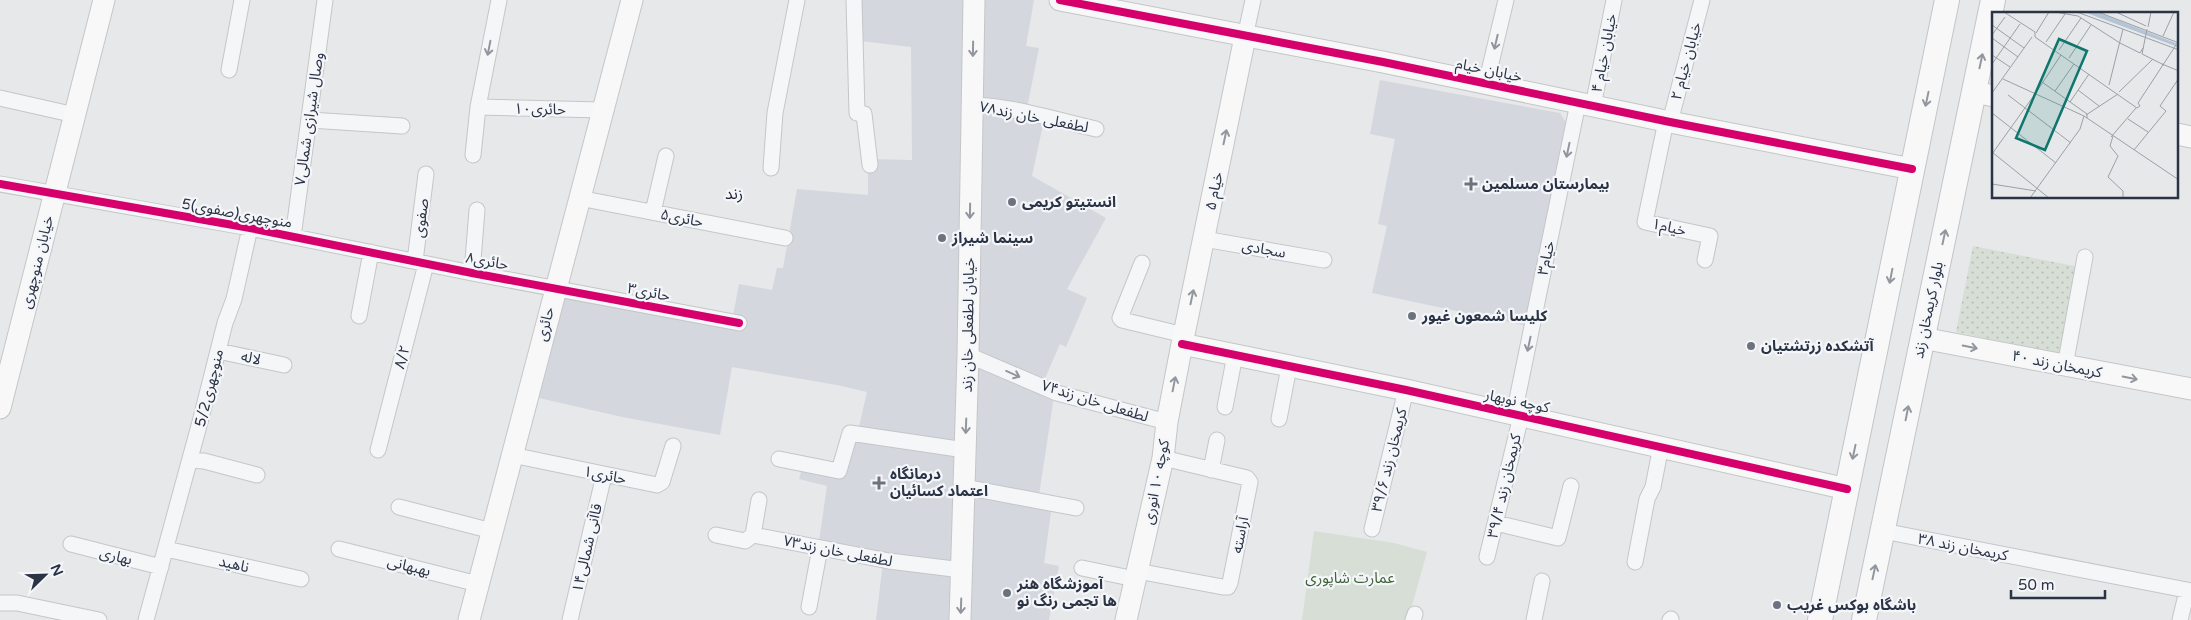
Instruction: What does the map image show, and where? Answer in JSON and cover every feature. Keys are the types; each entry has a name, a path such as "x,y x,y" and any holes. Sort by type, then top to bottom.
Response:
{"main road":[{"path":"1820,620 1947,0"},
{"name":"بلوار کریمخان زند","path":"1864,620 1922,338 1984,94 1993,0"}],"street":[{"name":"خیابان منوچهری","path":"1,399 104,0"},
{"path":"229,70 242,0"},
{"name":"وصال شیرازی شمالی۷","path":"293,237 326,0"},
{"path":"473,155 478,107 499,0"},
{"name":"حائری","path":"469,620 632,0"},
{"path":"771,168 775,113 797,0"},
{"path":"854,0 858,114 864,114 870,165"},
{"name":"خیابان لطفعلی خان زند","path":"960,620 968,355 974,0"},
{"name":"خیابان خیام","path":"1060,0 1088,2 1245,37 1383,62 1912,169"},
{"path":"1245,37 1253,0"},
{"path":"1486,84 1506,0"},
{"name":"خیابان خیام ۴","path":"1586,104 1614,0"},
{"name":"خیابان خیام ۲","path":"1668,121 1702,0"},
{"name":"۵ خیام","path":"1183,339 1245,37"},
{"path":"0,98 75,115"},
{"name":"خیام۳","path":"1517,415 1586,104"},
{"name":"لطفعلی خان زند۷۸","path":"972,105 993,106 1096,129"},
{"name":"حائری۱۰","path":"478,107 602,110"},
{"path":"310,120 402,126"},
{"name":"۱خیام","path":"1668,121 1645,222 1710,236 1705,260"},
{"path":"2178,134 2191,137"},
{"path":"653,212 666,156"},
{"name":"صفوی","path":"421,262 426,174"},
{"name":"5منوچهری(صفوی)","path":"0,184 250,228 421,262"},
{"name":"حائری۵","path":"579,198 785,238"},
{"path":"472,273 477,210"},
{"name":"5/2منوچهری","path":"146,620 225,323 234,299 250,228"},
{"name":"سجادی","path":"1204,239 1324,260"},
{"path":"359,316 371,252"},
{"path":"2065,366 2085,257"},
{"name":"حائری۸","path":"421,262 555,287"},
{"name":"۸/۲","path":"378,450 421,262"},
{"path":"1142,264 1120,318 1183,339"},
{"name":"حائری۳","path":"555,287 739,323"},
{"name":"کریمخان زند ۴۰","path":"1922,338 2191,390"},
{"name":"کوچه نوبهار","path":"1183,339 1235,355 1406,390 1847,489"},
{"name":"کوچه ۱۰ انوری","path":"1126,620 1162,458 1183,339"},
{"name":"لاله","path":"218,351 284,365"},
{"name":"لطفعلی خان زند۷۴","path":"968,355 1057,393 1167,422"},
{"path":"1226,408 1235,355"},
{"path":"1279,419 1289,367"},
{"name":"کریمخان زند ۳۹/۶","path":"1372,529 1406,390"},
{"name":"کریمخان زند ۳۹/۴","path":"1487,557 1496,523 1517,415"},
{"path":"779,459 839,471 850,433 965,450"},
{"path":"1211,470 1217,440"},
{"name":"حائری۱","path":"512,455 604,475 660,484 673,446"},
{"path":"1635,562 1647,499 1653,487 1661,446"},
{"name":"آراسته","path":"1136,575 1228,587 1250,482 1247,478 1162,458"},
{"path":"190,460 204,461 257,475"},
{"name":"قاآنی شمالی۱۴","path":"570,620 604,475"},
{"path":"1496,523 1558,538 1571,486"},
{"path":"965,487 1076,508"},
{"path":"753,535 758,500"},
{"path":"399,507 492,530"},
{"name":"کریمخان زند ۳۸","path":"1883,531 2189,591"},
{"name":"لطفعلی خان زند۷۳","path":"716,535 745,541 753,535 889,561 962,570"},
{"name":"بهاری","path":"71,544 161,567"},
{"path":"809,607 820,548"},
{"name":"ناهید","path":"166,549 301,579"},
{"name":"بهبهانی","path":"339,549 478,584"},
{"path":"1082,568 1136,575"},
{"path":"1534,620 1542,581"},
{"path":"2180,620 2189,591"},
{"path":"0,602 17,603 99,620"}],"shaded area":[{"path":"852,0 1034,0 1026,46 1039,48 1027,108 1044,120 1032,176 1106,218 1067,289 1087,298 1066,347 1060,344 1043,383 1054,396 1038,502 1052,505 1044,563 1059,566 1049,620 876,620 883,562 818,548 827,486 799,479 803,465 840,472 858,431 867,392 732,367 720,435 622,417 539,398 566,293 733,316 739,284 772,290 777,268 783,268 797,189 868,195 868,159 912,160 911,47 852,40"},
{"name":"بیمارستان مسلمین","path":"1380,80 1560,113 1568,126 1527,326 1372,293 1387,226 1378,224 1395,139 1370,134"}],"green space":[{"path":"1973,246 2079,267 2062,354 1956,332"},
{"name":"عمارت شاپوری","path":"1314,531 1394,543 1427,552 1408,620 1302,620"}],"cycle path":[{"path":"1060,0 1383,62 1670,122 1912,169"},
{"path":"0,184 250,228 472,273 739,323"},
{"path":"1182,344 1406,390 1847,489"}],"place":[{"name":"بیمارستان مسلمین","path":"1471,184"},
{"name":"انستیتو کریمی","path":"1012,202"},
{"name":"سینما شیراز","path":"942,238"},
{"name":"کلیسا شمعون غیور","path":"1412,316"},
{"name":"آتشکده زرتشتیان","path":"1751,346"},
{"name":"درمانگاه اعتماد کسائیان","path":"879,483"},
{"name":"آموزشگاه هنر ها تجمی رنگ نو","path":"1007,593"},
{"name":"باشگاه بوکس غریب","path":"1777,605"}],"district":[{"name":"زند","path":"734,194"}]}
